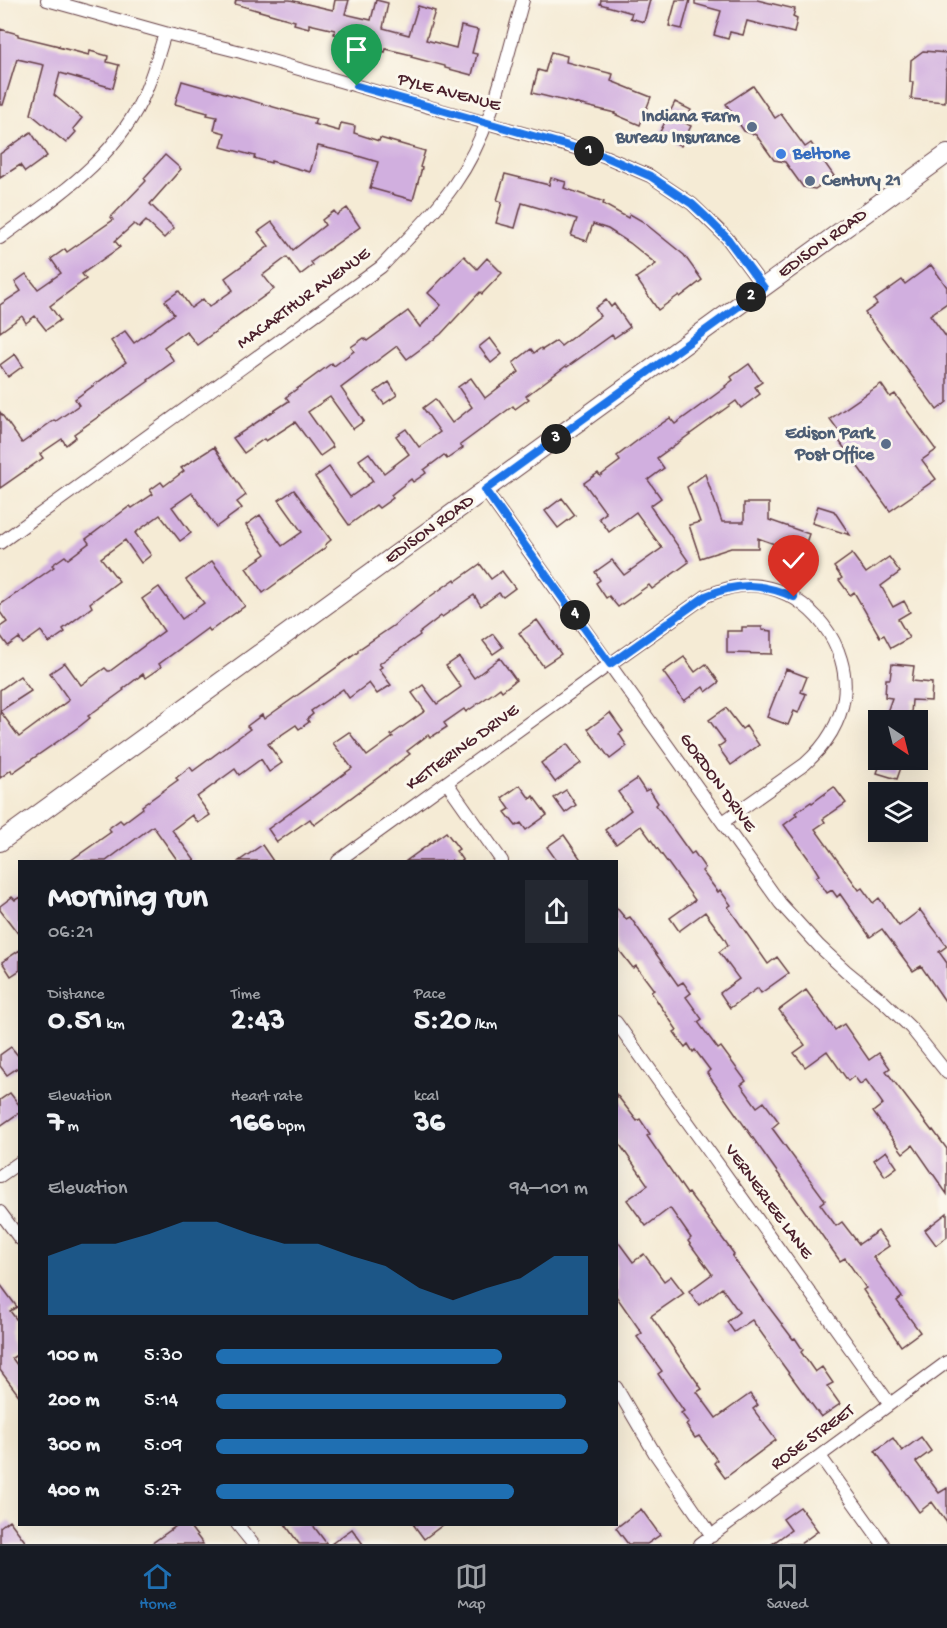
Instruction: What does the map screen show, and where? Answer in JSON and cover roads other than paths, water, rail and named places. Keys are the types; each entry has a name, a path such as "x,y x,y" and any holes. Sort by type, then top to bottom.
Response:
{"main road":[{"name":"EDISON ROAD","path":"0,842 947,154"}],"street":[{"name":"PYLE AVENUE","path":"47,0 241,52 604,156 650,176 692,204 727,238 764,288"},
{"name":"MACARTHUR AVENUE","path":"0,543 381,267 429,217 455,184 476,149 496,100 523,0"},
{"path":"0,238 87,173 122,133 146,90 165,33"},
{"name":"GORDON DRIVE","path":"485,490 780,903 826,952 911,1028 947,1073"},
{"name":"KETTERING DRIVE","path":"339,860 706,596 732,587 759,586 794,597 821,621 839,656 844,675 844,696 832,731 817,753 723,822"},
{"path":"447,783 501,860"},
{"name":"VERNERLEE LANE","path":"618,1025 890,1404"},
{"path":"0,1176 18,1163"},
{"path":"0,1212 18,1236"},
{"name":"ROSE STREET","path":"700,1544 947,1362"},
{"path":"618,1390 654,1452 712,1536"},
{"path":"820,1456 883,1544"},
{"path":"239,1526 253,1544"}],"place":[{"name":"Indiana Farm Bureau Insurance","path":"752,127"},
{"name":"Beltone","path":"781,154"},
{"name":"Century 21","path":"810,181"},
{"name":"Edison Park Post Office","path":"886,444"}]}
